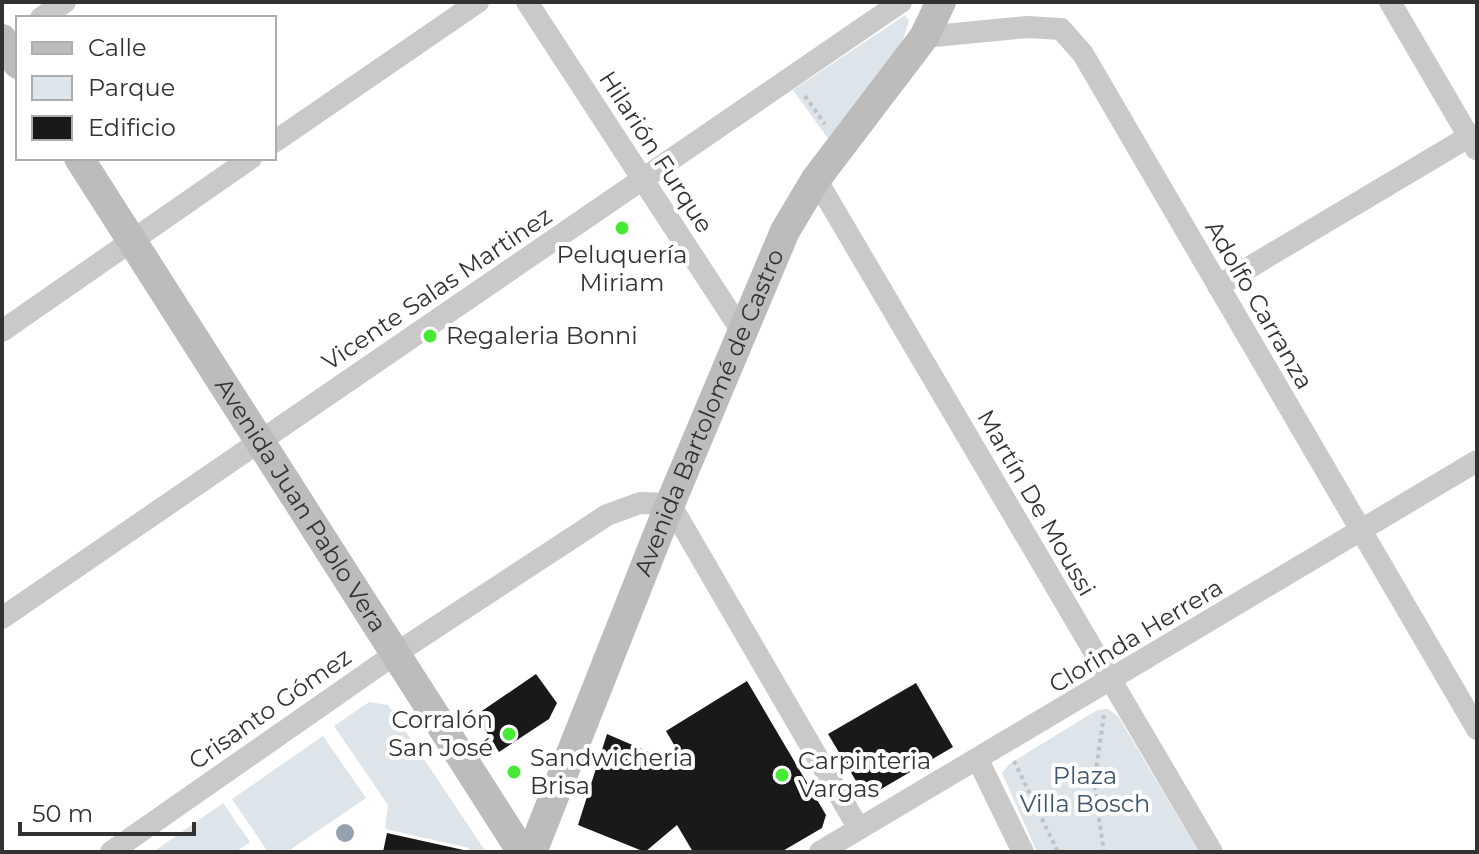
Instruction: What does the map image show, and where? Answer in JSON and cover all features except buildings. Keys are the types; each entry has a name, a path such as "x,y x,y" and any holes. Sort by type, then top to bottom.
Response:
{"main road":[{"name":"Avenida Bartolomé de Castro","path":"532,852 670,504 785,231 816,179 924,37 941,2"},
{"name":"Avenida Juan Pablo Vera","path":"80,160 522,852"}],"street":[{"path":"44,16 65,2"},
{"path":"276,141 478,2"},
{"name":"Hilarión Furque","path":"527,2 741,330"},
{"name":"Vicente Salas Martinez","path":"2,618 901,2"},
{"path":"1218,286 1473,143 1390,2"},
{"name":"Adolfo Carranza","path":"924,37 1027,27 1061,29 1083,54 1477,729"},
{"path":"2,331 248,160"},
{"name":"Martín De Moussi","path":"816,179 1212,852"},
{"name":"Clorinda Herrera","path":"820,852 1477,461"},
{"name":"Crisanto Gómez","path":"111,852 395,654 607,515 640,503 670,504"},
{"path":"670,504 859,829"},
{"path":"978,760 1023,852"}],"path":[{"path":"792,77 841,147"},
{"path":"1104,852 1094,784 1111,681"},
{"path":"1006,744 1058,852"}],"green space":[{"path":"905,15 909,21 902,43 829,140 793,90"},
{"path":"369,702 388,705 486,852 469,852 469,848 385,829 388,805 334,726"},
{"name":"Plaza Villa Bosch","path":"1108,709 1118,716 1199,852 1037,852 1002,773 1009,764 1097,710"},
{"path":"323,736 366,798 287,852 268,852 232,799"},
{"path":"223,803 250,842 236,852 153,852"}],"place":[{"name":"Peluquería Miriam","path":"622,228"},
{"name":"Regaleria Bonni","path":"430,336"},
{"name":"Corralón San José","path":"509,734"},
{"name":"Sandwicheria Brisa","path":"514,772"},
{"name":"Carpinteria Vargas","path":"782,775"}]}
